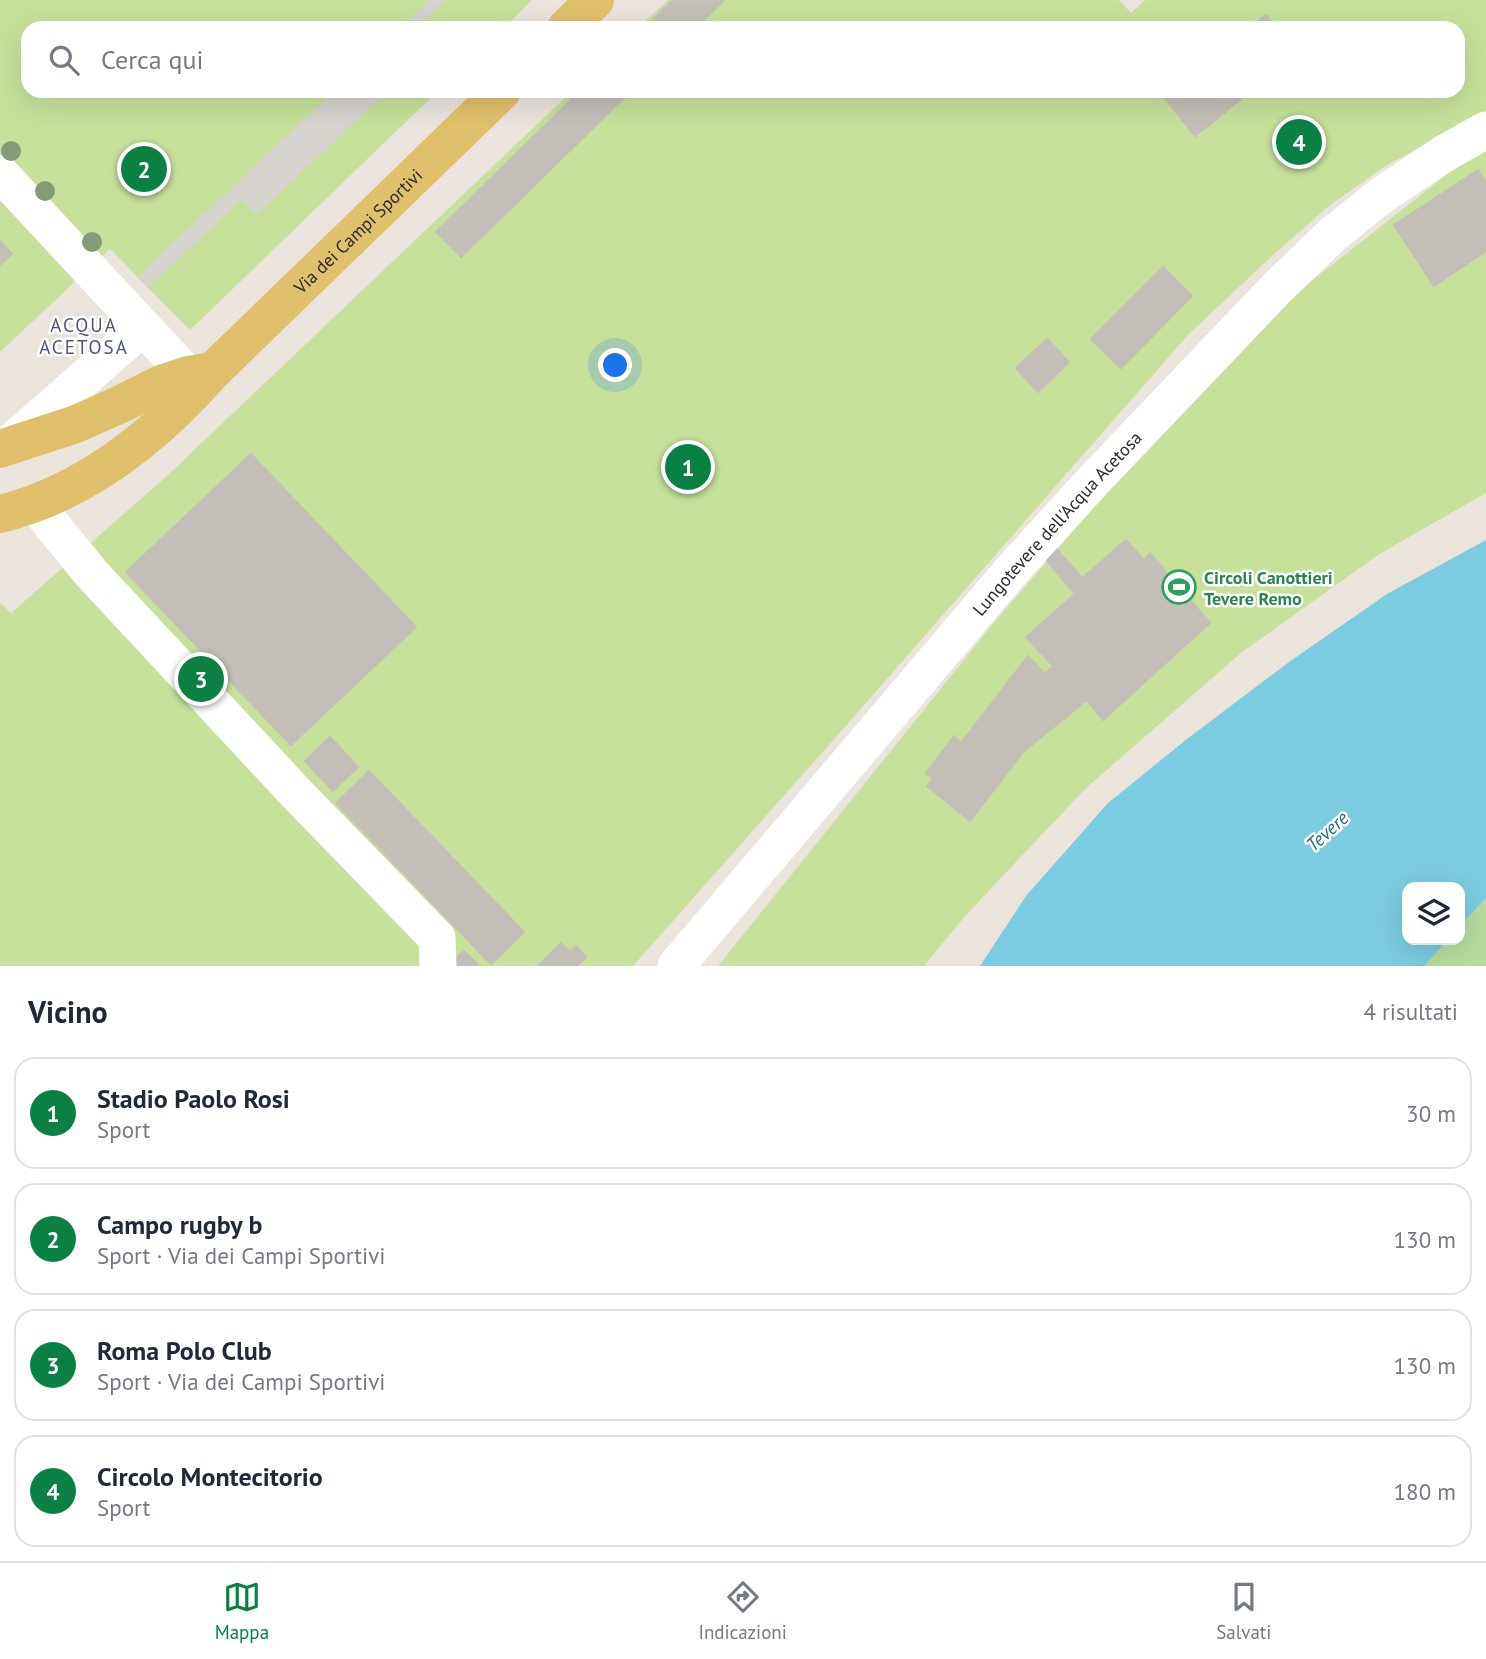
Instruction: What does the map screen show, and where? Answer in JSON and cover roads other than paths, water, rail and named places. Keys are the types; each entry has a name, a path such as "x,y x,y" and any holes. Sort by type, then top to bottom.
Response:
{"main road":[{"path":"573,21 595,0"},
{"name":"Via dei Campi Sportivi","path":"18,509 84,480 149,436 180,408 201,373 495,98"},
{"name":"Via dei Campi Sportivi","path":"2,449 76,424 161,384 201,373"}],"lane":[{"name":"Lungotevere dell'Acqua Acetosa","path":"676,966 1021,560 1275,290 1332,235 1382,195 1445,153 1486,130"},
{"path":"0,173 143,327 201,373"},
{"path":"2,449 143,327"},
{"path":"18,509 92,573 296,793 437,938 438,966"}],"water":[{"name":"Tevere","path":"1486,540 1486,898 1465,921 1465,882 1402,882 1402,945 1443,945 1424,966 980,966 1026,896 1108,803 1289,662 1387,594"}],"place":[{"name":"Circolo Montecitorio","path":"1299,142"},
{"name":"Campo rugby b","path":"144,169"},
{"name":"Stadio Paolo Rosi","path":"688,467"},
{"name":"Circoli Canottieri Tevere Remo","path":"1179,587"},
{"name":"Roma Polo Club","path":"201,679"}],"district":[{"name":"ACQUA ACETOSA","path":"84,336"}]}
